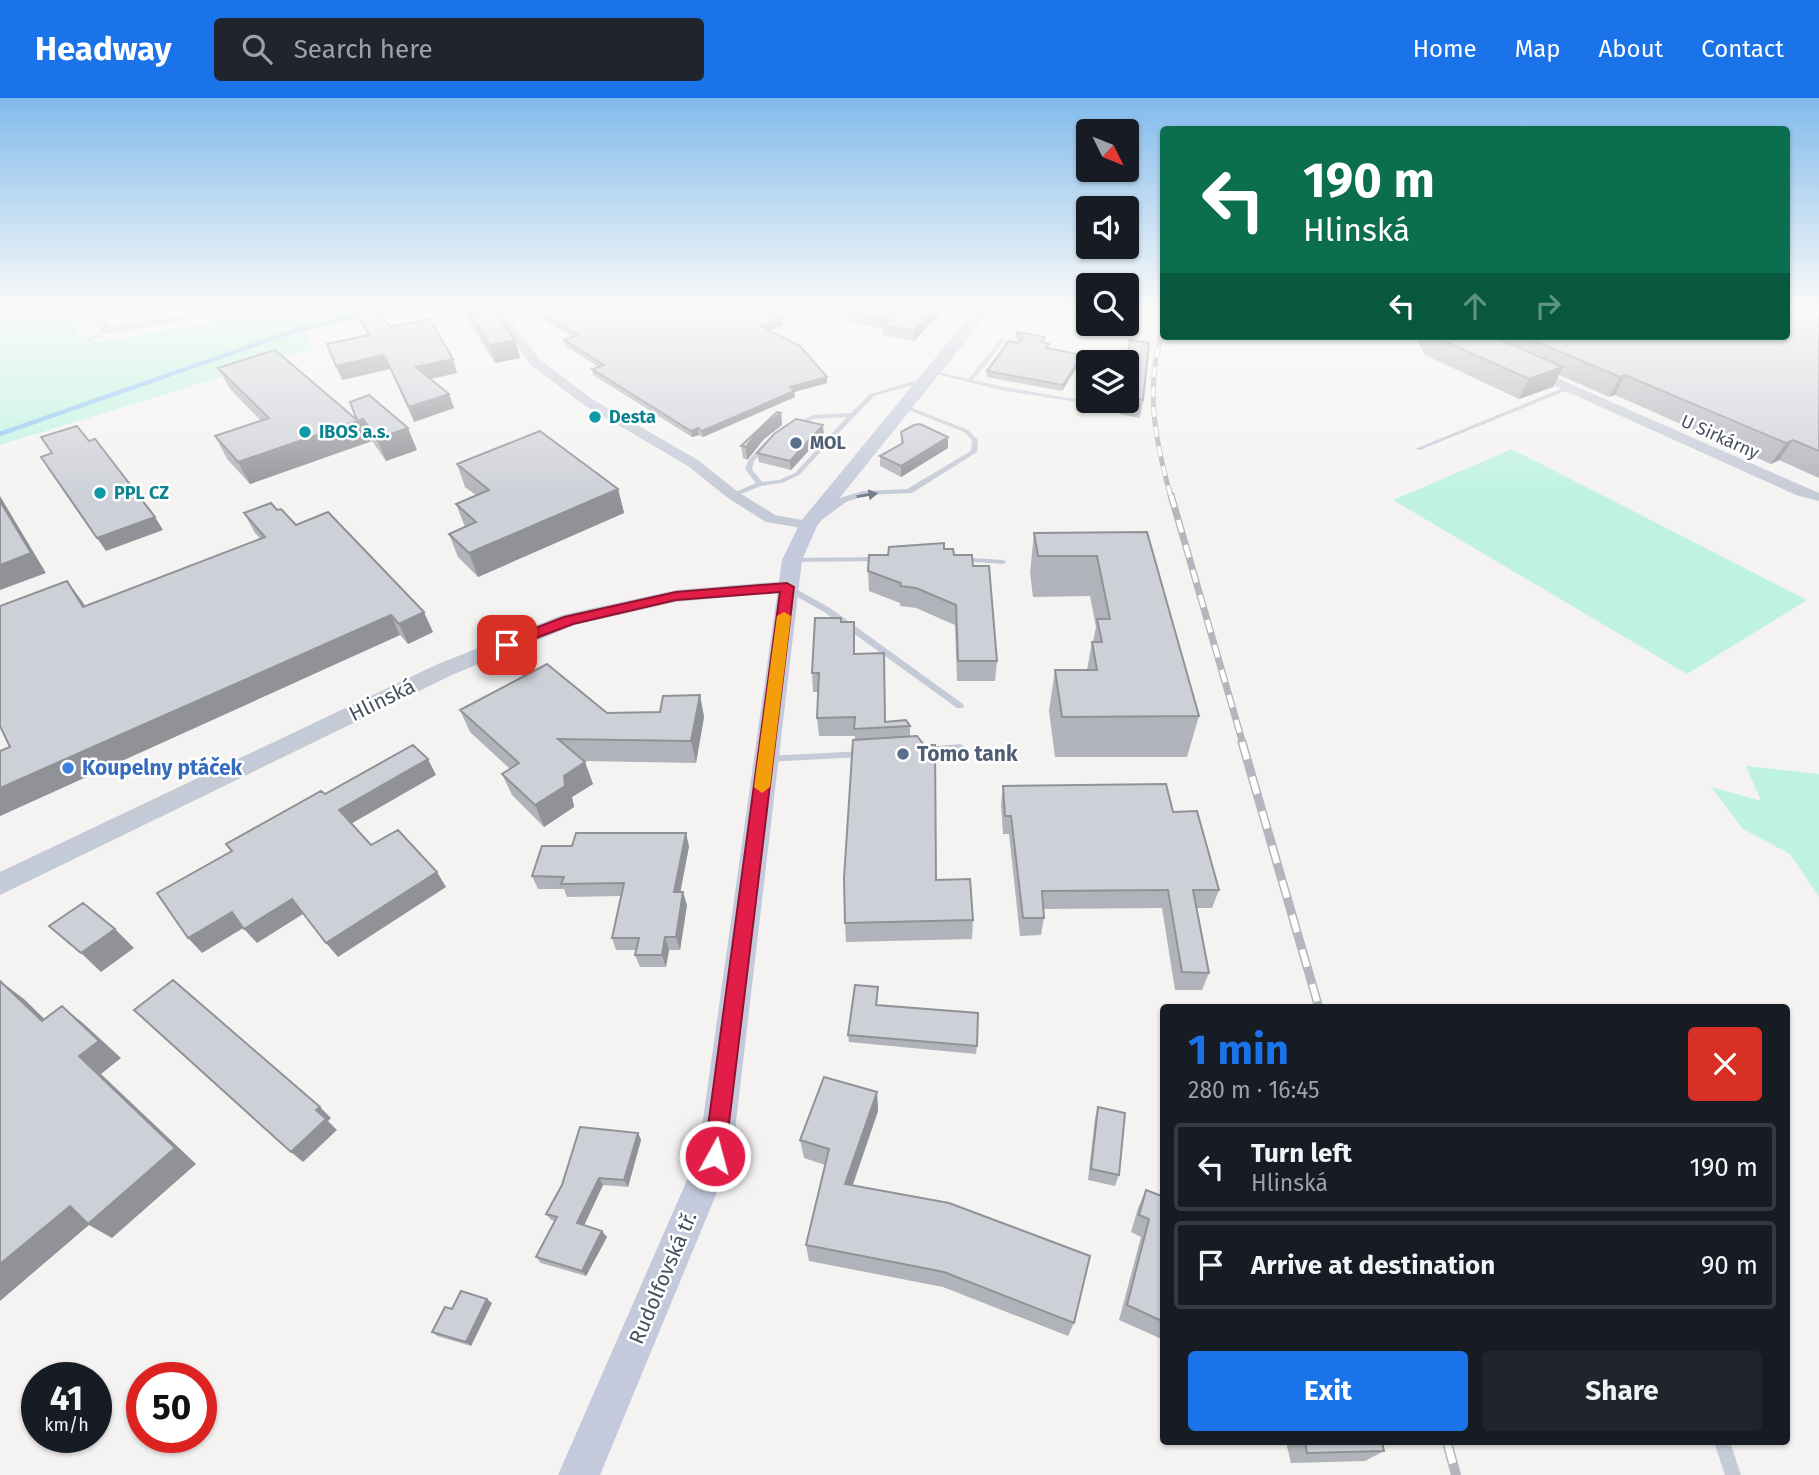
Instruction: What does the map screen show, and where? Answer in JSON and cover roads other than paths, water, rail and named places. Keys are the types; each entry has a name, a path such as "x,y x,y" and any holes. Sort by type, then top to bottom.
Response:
{"main road":[{"name":"Rudolfovská tř.","path":"579,1475 715,1156 792,560 808,525 933,370"}],"street":[{"path":"545,370 588,402 693,463 733,495 771,519 808,525"},
{"name":"U Sirkárny","path":"1528,370 1819,498"},
{"name":"Hlinská","path":"0,884 446,669 569,620 676,596 787,587"}],"lane":[{"path":"970,380 978,370"},
{"path":"733,495 760,484 780,482 797,474 872,395 928,376 970,380 1076,400"},
{"path":"1418,449 1567,388"},
{"path":"808,525 844,500 866,493 909,491 974,452 975,440 966,431 903,406"},
{"path":"791,428 813,417 851,415"},
{"path":"760,484 748,469 751,460 773,439"},
{"path":"947,558 1003,562"},
{"path":"792,560 883,559"},
{"path":"787,587 827,610 960,706"},
{"path":"914,751 960,747"},
{"path":"765,759 876,753"},
{"path":"1723,1445 1732,1475"}],"waterway":[{"path":"0,434 182,370"}],"railway":[{"path":"1154,370 1156,434 1171,497"},
{"path":"1171,495 1243,744"},
{"path":"1242,742 1318,1004"},
{"path":"1448,1445 1456,1475"}],"place":[{"name":"Desta","path":"595,417"},
{"name":"IBOS a.s.","path":"305,432"},
{"name":"MOL","path":"796,443"},
{"name":"PPL CZ","path":"100,493"},
{"name":"Tomo tank","path":"903,754"},
{"name":"Koupelny ptáček","path":"68,768"}]}
